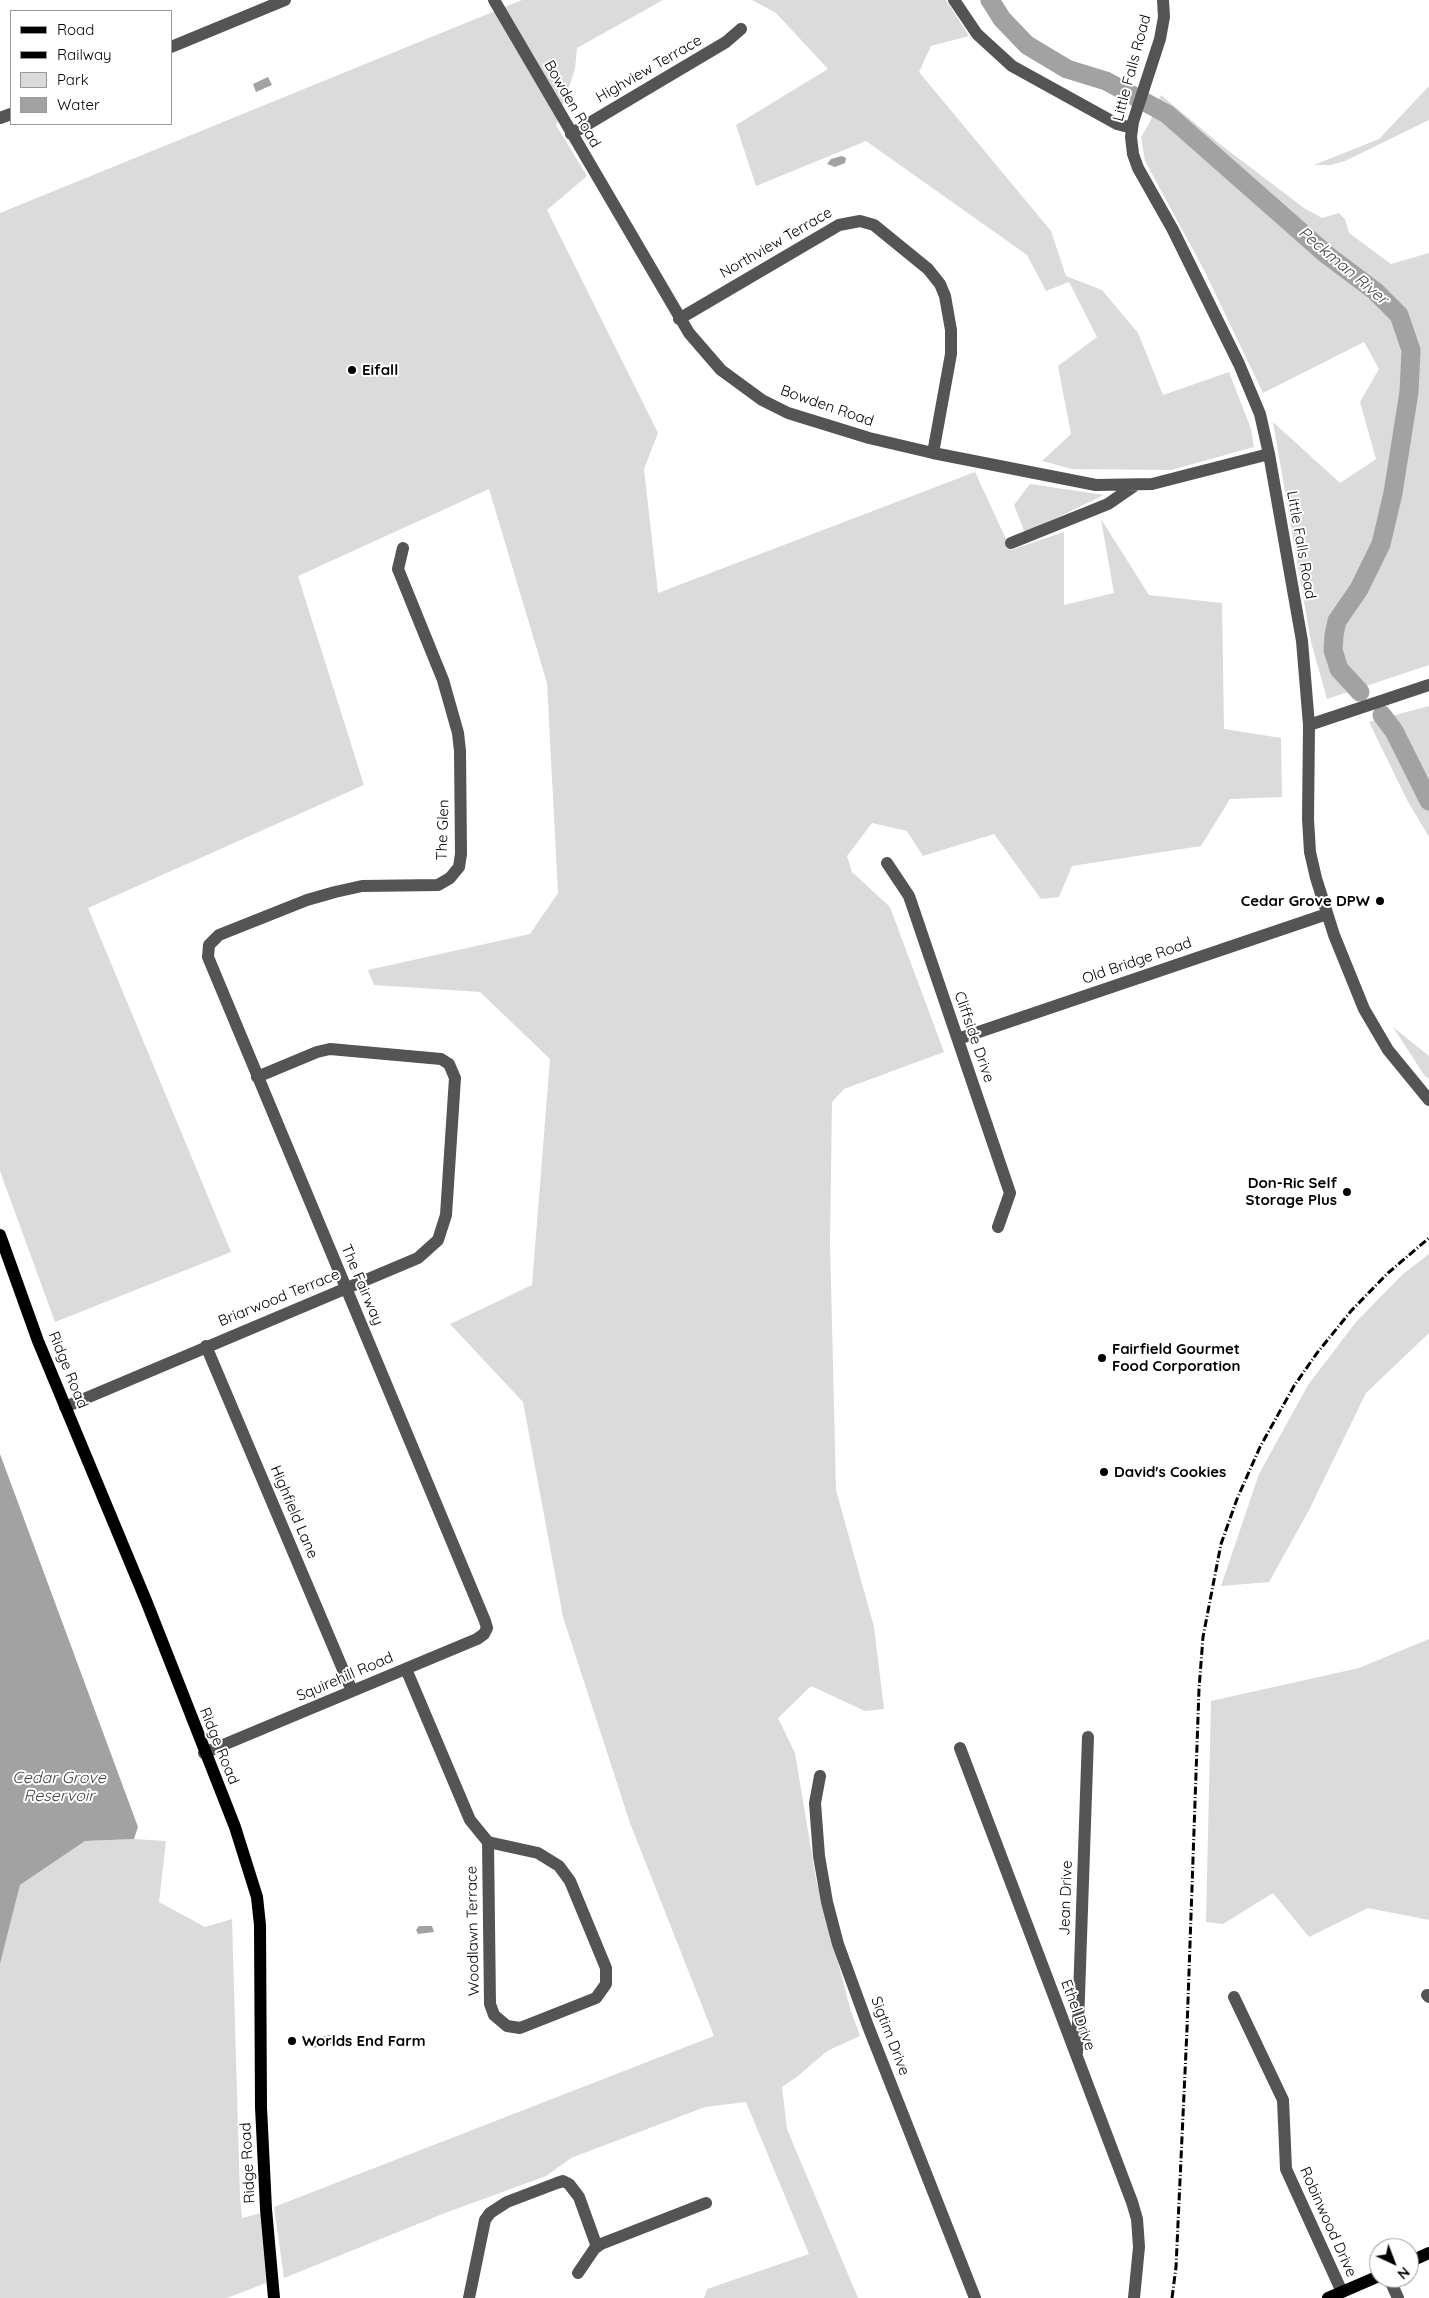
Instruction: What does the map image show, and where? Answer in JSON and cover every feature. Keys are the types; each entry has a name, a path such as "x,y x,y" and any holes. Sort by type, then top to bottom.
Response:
{"main road":[{"name":"Ridge Road","path":"0,1235 64,1407 147,1603 243,1850 257,1896 260,1925 261,2106 274,2298"},
{"path":"1328,2298 1369,2280"}],"street":[{"path":"172,47 285,0"},
{"name":"Bowden Road","path":"494,0 679,319 699,346 721,370 745,389 775,407 788,413 869,438 933,453 1096,485 1134,486 1170,480 1269,454"},
{"path":"954,0 977,34 1012,66 1117,124 1133,122"},
{"name":"Little Falls Road","path":"1163,0 1162,28 1133,122 1132,146 1138,168 1173,230 1247,380 1260,414 1269,454 1302,641 1309,725 1308,819 1310,852 1327,914 1346,968 1370,1022 1399,1066 1429,1100"},
{"name":"Highview Terrace","path":"571,134 726,42 741,29"},
{"name":"Northview Terrace","path":"679,319 839,225 853,221 874,225 928,269 940,284 945,296 951,330 951,354 933,453"},
{"path":"1012,543 1108,504 1134,486"},
{"name":"The Glen","path":"210,963 208,951 215,937 307,900 362,886 438,885 450,878 458,867 462,854 458,733 444,680 398,569 403,548"},
{"path":"1309,725 1429,685"},
{"name":"Cliffside Drive","path":"887,863 909,896 1010,1193 998,1227"},
{"name":"Old Bridge Road","path":"958,1039 1327,914"},
{"name":"The Fairway","path":"210,963 486,1621"},
{"name":"Briarwood Terrace","path":"64,1407 418,1258 438,1240 446,1215 454,1083 452,1067 441,1059 370,1054 338,1049 316,1052 257,1077"},
{"name":"Highfield Lane","path":"206,1346 352,1691"},
{"name":"Squirehill Road","path":"204,1753 481,1637 486,1631 486,1621"},
{"path":"406,1668 470,1820 488,1842"},
{"name":"Jean Drive","path":"1077,2060 1088,1737"},
{"name":"Ethel Drive","path":"960,1748 1132,2202 1137,2219 1139,2247 1134,2298"},
{"name":"Sigtim Drive","path":"820,1776 815,1803 819,1856 827,1902 838,1944 868,2026 975,2298"},
{"name":"Woodlawn Terrace","path":"488,1842 538,1853 551,1860 565,1873 606,1968 606,1984 596,1998 520,2028 507,2026 494,2015 490,2004 488,1842"},
{"name":"Robinwood Drive","path":"1234,1996 1283,2100 1286,2169 1342,2292"},
{"path":"469,2298 485,2220 490,2213 497,2207 557,2182 563,2181 568,2184 578,2198 597,2247"},
{"path":"578,2273 597,2247 610,2240 706,2203"}],"green space":[{"path":"522,0 663,0 577,48 575,69 556,125 587,176 547,210 658,433 644,469 658,593 975,472 1011,550 1064,532 1064,605 1114,593 1101,519 1149,595 1222,603 1224,729 1281,738 1282,797 1230,799 1201,846 1072,866 1059,897 1041,899 994,834 923,856 907,831 872,823 847,856 852,872 890,907 944,1052 844,1089 832,1102 830,1242 836,1490 874,1627 884,1709 865,1711 811,1686 778,1718 795,1753 816,1879 850,2008 860,2036 827,2051 782,2087 787,2129 858,2298 704,2298 707,2289 809,2254 746,2102 705,2107 571,2158 546,2176 445,2213 284,2278 274,2207 714,2036 630,1823 563,1617 523,1402 450,1324 532,1285 550,1059 480,992 374,985 368,970 530,934 558,893 547,683 489,489 298,576 364,785 88,908 231,1252 55,1322 0,1171 0,213"},
{"path":"752,0 946,0 969,36 931,46 919,72 1051,231 1066,276 1102,290 1138,333 1163,395 1229,372 1251,429 1254,447 1171,470 1072,469 1042,461 1071,434 1058,366 1097,337 1069,282 1046,291 1027,255 866,141 756,186 736,125 828,69 776,13"},
{"path":"1429,86 1429,120 1345,161 1331,165 1314,165 1379,139"},
{"path":"1161,95 1221,145 1304,208 1322,218 1339,213 1345,219 1349,233 1391,264 1429,253 1429,665 1327,699 1311,642 1273,422 1340,483 1376,459 1360,402 1379,369 1364,342 1263,393 1204,270 1145,161 1141,137 1149,124"},
{"path":"1030,484 1104,495 1025,533 1014,505"},
{"path":"1429,706 1429,837 1407,800 1369,722"},
{"path":"1393,1027 1429,1056 1429,1079 1424,1075"},
{"path":"1429,1254 1429,1333 1366,1393 1308,1512 1269,1582 1221,1586 1259,1474 1308,1385 1356,1322 1403,1274"},
{"path":"1429,1639 1429,1920 1368,1908 1309,1937 1273,1893 1223,1924 1206,1922 1211,1701 1359,1668"},
{"path":"134,1839 166,1841 159,1902 205,1927 232,1919 240,2197 242,2218 261,2213 266,2283 227,2298 0,2298 0,1964 20,1885 85,1841"}],"water":[{"path":"268,77 272,85 256,92 253,84"},
{"path":"842,156 846,158 845,163 835,167 827,164 831,159"},
{"name":"Cedar Grove Reservoir","path":"0,1454 138,1827 134,1839 85,1841 20,1885 0,1964"},
{"path":"419,1926 432,1926 434,1932 418,1934 416,1930"},
{"path":"330,2035 331,2044 313,2048 311,2046 311,2039"}],"waterway":[{"name":"Peckman River","path":"990,0 1002,19 1027,45 1067,69 1106,81 1167,114 1327,255 1375,291 1399,315 1411,350 1409,392 1393,493 1381,544 1359,589 1337,621 1334,635 1333,650 1339,669 1360,692"},
{"name":"Peckman River","path":"1382,715 1394,731 1429,801"}],"railway":[{"path":"1172,2298 1176,2267 1187,2029 1199,1689 1203,1637 1221,1544 1237,1499 1260,1447 1294,1386 1317,1353 1351,1311 1388,1273 1429,1238"}],"place":[{"name":"Eifall","path":"352,370"},
{"name":"Cedar Grove DPW","path":"1380,901"},
{"name":"Don-Ric Self Storage Plus","path":"1347,1192"},
{"name":"Fairfield Gourmet Food Corporation","path":"1102,1358"},
{"name":"David's Cookies","path":"1104,1472"},
{"name":"Worlds End Farm","path":"292,2041"}]}
